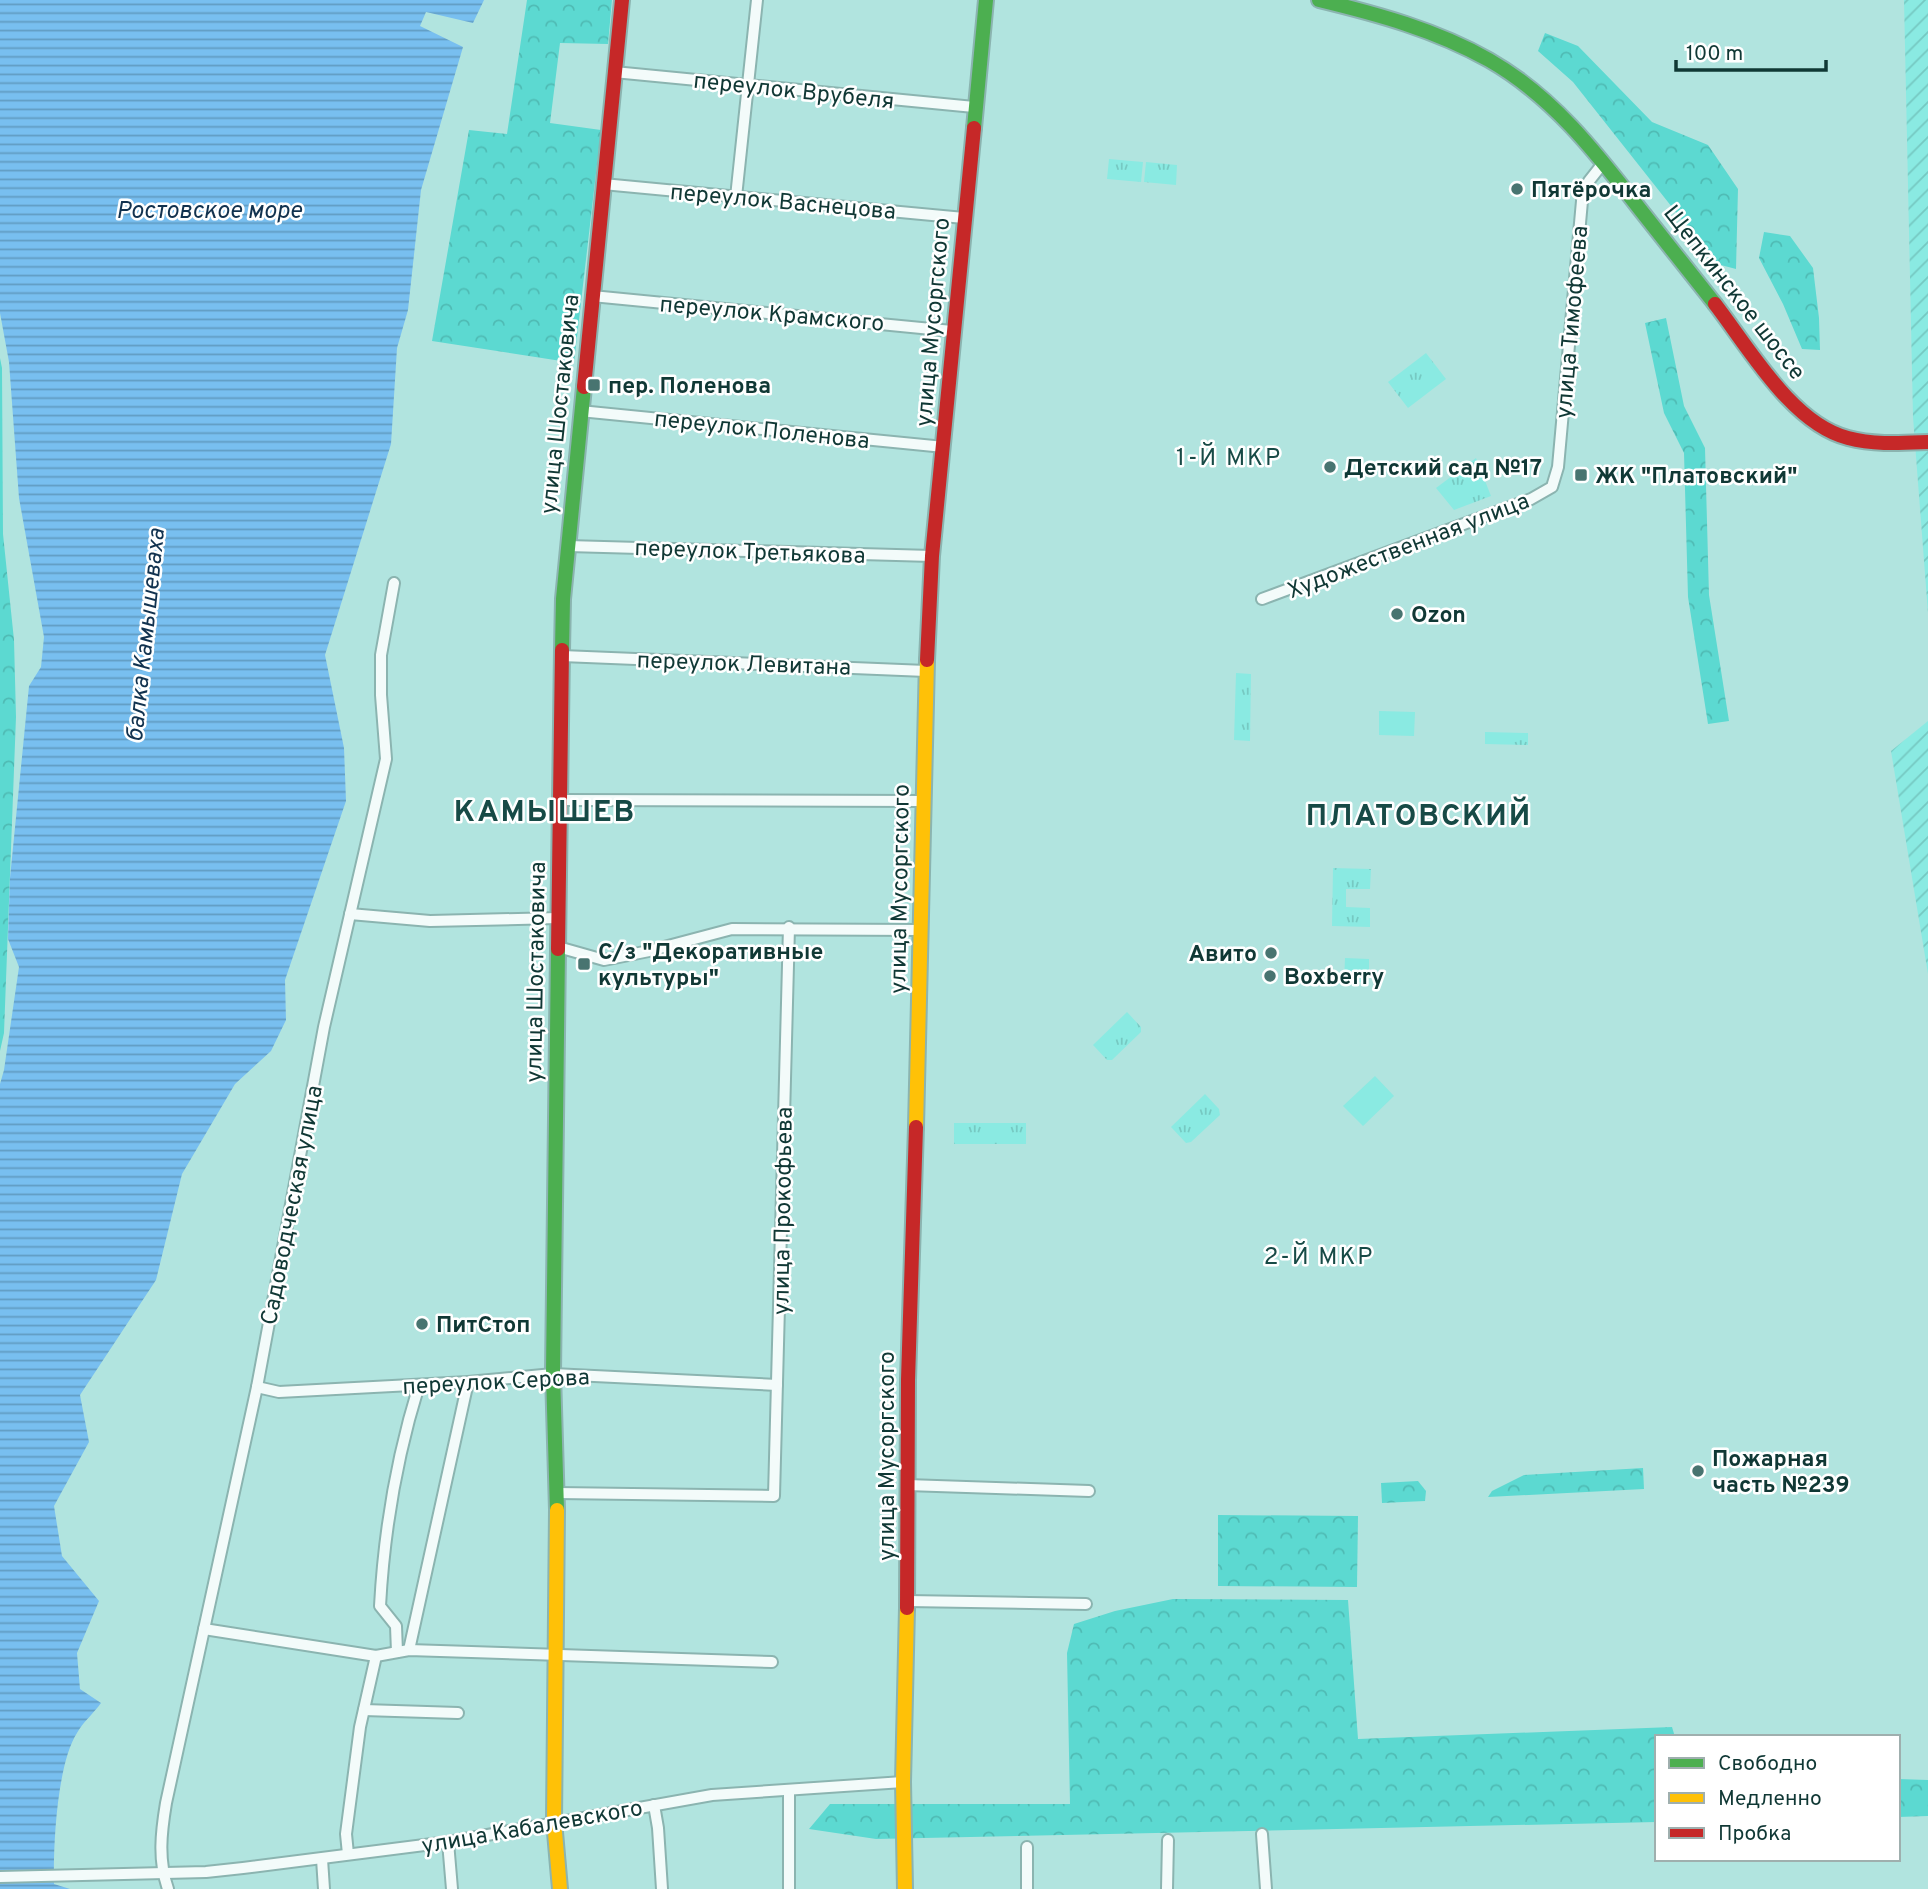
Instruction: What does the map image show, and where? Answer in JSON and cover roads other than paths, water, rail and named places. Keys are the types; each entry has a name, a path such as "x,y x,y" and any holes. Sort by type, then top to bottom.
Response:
{"street":[{"name":"улица Шостаковича","path":"560,1889 554,1821 557,1493 553,1374 563,599 622,0"},
{"path":"736,197 757,0"},
{"name":"улица Мусоргского","path":"905,1889 902,1782 908,1601 907,1485 926,671 932,556 944,447 952,331 986,0"},
{"name":"Щепкинское шоссе","path":"1319,0 1371,12 1437,33 1470,48 1520,80 1561,115 1604,162 1770,375 1812,421 1849,439 1928,442"},
{"name":"переулок Врубеля","path":"614,72 974,107"},
{"name":"улица Тимофеева","path":"1552,487 1558,467 1583,201 1589,181 1604,162"},
{"name":"переулок Васнецова","path":"603,184 964,218"},
{"name":"переулок Крамского","path":"592,296 952,331"},
{"name":"переулок Поленова","path":"580,411 944,447"},
{"name":"Художественная улица","path":"1262,600 1531,499 1552,487"},
{"name":"переулок Третьякова","path":"568,546 932,556"},
{"name":"Садоводческая улица","path":"168,1889 163,1874 160,1843 162,1826 257,1387 324,1027 386,759 381,655 394,583"},
{"name":"переулок Левитана","path":"562,656 926,671"},
{"path":"560,800 924,801"},
{"path":"350,914 430,921 558,918"},
{"path":"558,947 604,960 732,929 789,927 921,930"},
{"name":"улица Прокофьева","path":"557,1493 775,1496 789,927"},
{"name":"переулок Серова","path":"257,1387 279,1392 468,1382 553,1374 777,1385"},
{"path":"409,1650 468,1382"},
{"path":"397,1652 396,1626 380,1606 382,1565 410,1414 419,1385"},
{"path":"907,1485 1088,1490"},
{"path":"908,1601 1086,1604"},
{"path":"204,1629 376,1656 409,1650 772,1662"},
{"path":"348,1854 346,1834 364,1710 376,1656"},
{"path":"364,1710 458,1713"},
{"name":"улица Кабалевского","path":"0,1877 163,1874 322,1865 348,1854 448,1847 554,1821 712,1795 902,1782"},
{"path":"789,1790 789,1889"},
{"path":"654,1805 663,1889"},
{"path":"1262,1833 1265,1889"},
{"path":"1167,1889 1168,1840"},
{"path":"448,1847 452,1889"},
{"path":"1027,1847 1027,1889"},
{"path":"322,1865 324,1889"}],"water":[{"name":"Ростовское море","path":"0,0 484,0 473,23 426,12 420,26 463,47 421,190 408,310 397,348 391,444 325,655 344,748 346,801 285,980 286,1020 271,1051 235,1084 182,1174 156,1280 80,1395 89,1442 54,1506 62,1556 99,1601 77,1653 80,1689 101,1703 79,1729 70,1747 58,1806 54,1884 70,1889 0,1889 0,1084 19,967 8,939 10,878 29,686 41,667 44,637 19,498 9,362 0,313"}],"place":[{"name":"Пятёрочка","path":"1517,189"},
{"name":"пер. Поленова","path":"594,385"},
{"name":"Детский сад №17","path":"1330,467"},
{"name":"ЖК \"Платовский\"","path":"1581,475"},
{"name":"Ozon","path":"1397,614"},
{"name":"Авито","path":"1271,953"},
{"name":"С/з \"Декоративные культуры\"","path":"584,964"},
{"name":"Boxberry","path":"1270,976"},
{"name":"ПитСтоп","path":"422,1324"},
{"name":"Пожарная часть №239","path":"1698,1471"}],"district":[{"name":"1-Й МКР","path":"1229,457"},
{"name":"КАМЫШЕВ","path":"545,811"},
{"name":"ПЛАТОВСКИЙ","path":"1419,815"},
{"name":"2-Й МКР","path":"1319,1256"}],"water label":[{"name":"балка Камышеваха","path":"145,635"}]}
